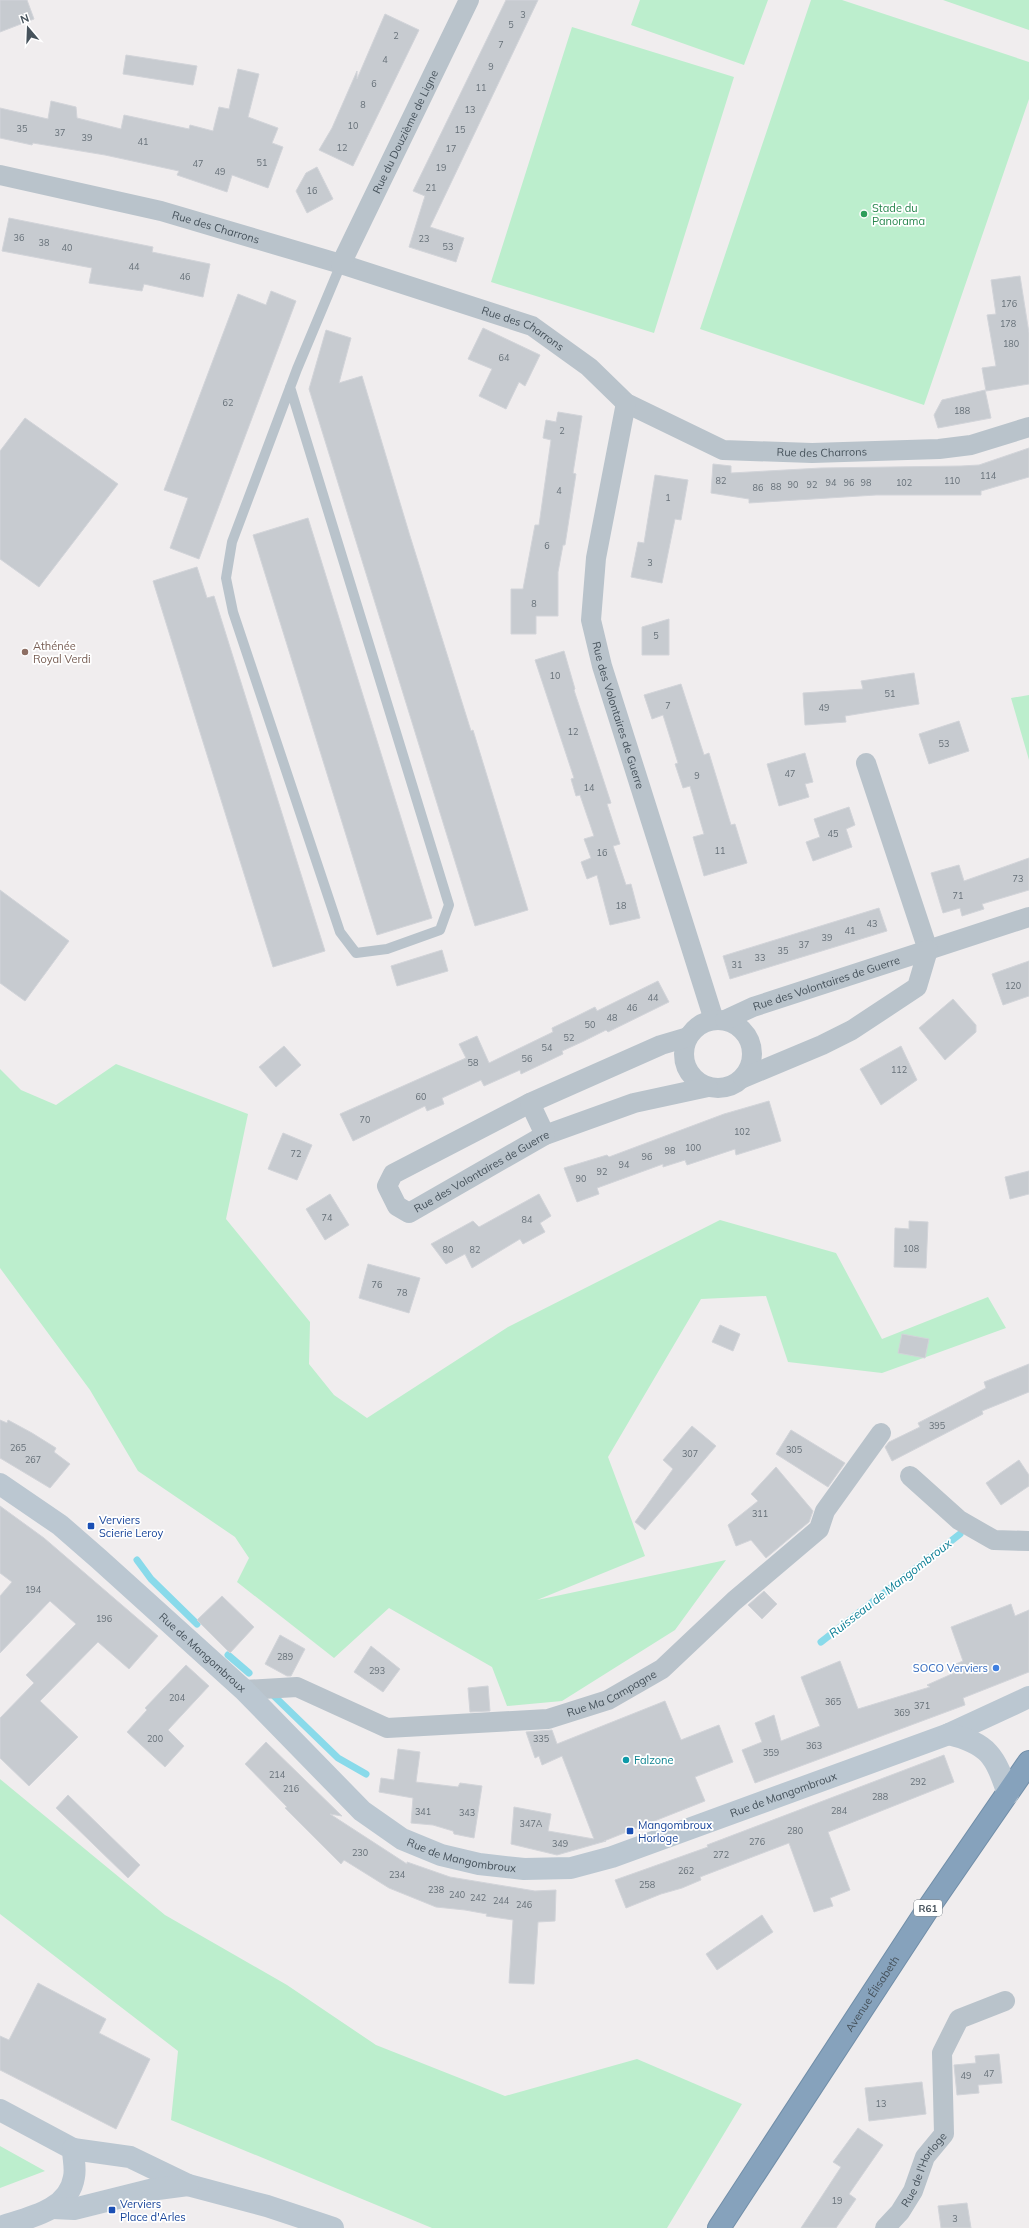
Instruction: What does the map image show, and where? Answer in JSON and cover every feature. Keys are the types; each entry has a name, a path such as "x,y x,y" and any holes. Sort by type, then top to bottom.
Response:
{"highway":[{"name":"Avenue Élisabeth","path":"720,2228 922,1916 1029,1762"}],"main road":[{"name":"Rue de Mangombroux","path":"0,1484 60,1525 244,1690 362,1811 402,1839 440,1855 479,1864 524,1869 571,1868 612,1857 949,1734 1029,1697"},
{"path":"949,1734 971,1739 984,1748 997,1766 1008,1794"},
{"path":"0,2110 73,2149 130,2157 188,2184 267,2206 333,2228"},
{"path":"53,2208 72,2188 75,2175 73,2149"},
{"path":"0,2227 53,2208 74,2209 150,2190 188,2184"}],"street":[{"name":"Rue du Douzième de Ligne","path":"341,264 469,0"},
{"name":"Rue des Charrons","path":"0,175 161,210 341,264 532,326 589,367 626,403 723,450 812,453 939,449 971,445 1029,426"},
{"name":"Rue des Volontaires de Guerre","path":"626,403 596,558 591,620 602,666 719,1020"},
{"path":"866,763 928,950"},
{"name":"Rue des Volontaires de Guerre","path":"928,950 917,986 852,1030 822,1045 743,1078 734,1085 722,1088 708,1087 634,1103 545,1135 409,1213 397,1206 391,1195 387,1186 393,1174 530,1103 660,1045 688,1037 695,1028 753,1007 928,950 1029,918"},
{"path":"719,1020 734,1023 750,1040 753,1051 750,1067 743,1078"},
{"path":"688,1037 684,1050 684,1062 689,1073 697,1081 708,1087"},
{"path":"530,1103 545,1135"},
{"name":"Rue Ma Campagne","path":"244,1690 297,1687 387,1728 548,1719 608,1700 662,1669 734,1601 819,1529 825,1510 881,1433"},
{"path":"910,1476 959,1520 994,1540 1029,1541"},
{"name":"Rue de l'Horloge","path":"889,2227 913,2191 925,2157 944,2134 942,2053 959,2019 1005,2001"}],"lane":[{"path":"290,387 449,905 440,930 387,949 356,953 340,932 233,612 226,578 232,542 290,387 341,264"}],"green space":[{"path":"640,0 768,0 744,65 631,25"},
{"name":"Stade du Panorama","path":"811,0 842,0 1029,62 1029,99 924,405 700,329"},
{"path":"943,0 1029,0 1029,30"},
{"path":"572,27 734,77 654,333 491,282"},
{"path":"1029,695 1029,760 1011,698"},
{"path":"116,1064 248,1114 226,1219 310,1322 309,1364 334,1395 367,1418 508,1327 720,1220 836,1253 882,1339 988,1297 1006,1328 882,1373 788,1362 766,1296 701,1299 608,1457 645,1556 537,1600 726,1560 675,1630 562,1701 507,1706 492,1667 389,1608 334,1658 237,1582 249,1558 235,1537 138,1471 90,1390 0,1268 0,1069 21,1090 56,1105"},
{"path":"0,1779 165,1915 287,1985 376,2045 505,2096 637,2059 742,2104 667,2228 432,2228 171,2120 178,2051 0,1914"},
{"path":"0,2146 45,2171 0,2188"}],"building":[{"path":"0,0 27,0 34,19 0,32"},
{"path":"506,0 538,0 430,227 464,238 456,262 409,247 425,196 413,191"},
{"path":"385,14 419,30 353,166 319,150 332,128 357,71 357,79"},
{"path":"126,55 197,66 193,85 123,74"},
{"path":"238,69 259,74 248,117 278,128 272,143 283,147 268,188 232,175 227,192 177,175 179,171 105,155 33,143 32,145 0,138 0,108 48,119 51,101 76,107 77,118 121,129 124,115 189,129 190,125 213,131 219,107 229,109"},
{"path":"317,167 333,199 307,213 296,191 306,173"},
{"path":"9,218 153,247 152,252 210,264 203,297 144,284 142,291 89,283 92,268 2,251"},
{"path":"1020,276 1029,333 1029,384 986,391 982,368 996,366 987,315 996,314 991,280"},
{"path":"271,291 296,301 199,559 170,548 188,498 164,490 238,294 266,305"},
{"path":"483,328 540,355 525,386 519,382 506,409 479,396 492,369 468,359"},
{"path":"326,330 351,338 339,383 362,376 410,536 471,731 473,730 528,910 475,926 309,389"},
{"path":"985,390 991,418 938,428 934,415 942,400"},
{"path":"558,412 582,416 573,473 576,474 565,545 563,545 558,572 558,616 536,616 536,634 511,634 511,589 523,589 535,525 539,525 551,440 543,438 546,420 556,422"},
{"path":"25,418 118,484 39,587 0,559 0,451"},
{"path":"1029,448 1029,477 981,491 981,495 876,495 749,503 749,499 711,493 713,464 731,466 731,473 821,468 961,466 979,465"},
{"path":"655,475 688,480 681,520 675,519 662,583 631,577 638,542 644,543"},
{"path":"308,518 432,918 377,935 253,535"},
{"path":"197,567 207,598 214,596 325,951 273,967 153,581"},
{"path":"669,619 669,655 642,655 642,627"},
{"path":"564,651 575,689 574,690 611,803 607,804 620,844 613,846 626,885 631,884 640,918 610,925 597,875 587,879 581,862 591,858 584,839 594,836 580,795 576,796 571,779 574,778 535,660"},
{"path":"914,673 919,704 845,716 846,722 805,725 803,693 863,689 861,681"},
{"path":"681,684 704,755 709,753 731,825 735,824 747,863 704,876 693,837 704,834 690,786 683,788 675,764 678,763 663,715 652,719 644,695"},
{"path":"959,721 969,751 929,764 919,734"},
{"path":"805,753 813,782 805,784 809,797 779,806 767,764"},
{"path":"849,807 855,825 846,829 852,847 813,861 806,842 820,837 814,819"},
{"path":"1029,858 1029,890 982,904 984,909 962,916 960,908 943,913 931,873 959,865 964,881"},
{"path":"0,890 69,941 25,1001 0,983"},
{"path":"879,908 887,931 730,979 723,956"},
{"path":"442,950 448,971 397,986 391,966"},
{"path":"1029,961 1029,996 1003,1005 992,974"},
{"path":"658,981 669,1002 608,1032 606,1030 562,1051 563,1054 521,1074 520,1070 484,1086 481,1080 442,1098 444,1104 427,1111 425,1106 353,1141 340,1114 466,1058 459,1044 477,1036 489,1063 553,1032 552,1028 595,1007 597,1011"},
{"path":"953,999 976,1025 976,1032 945,1060 919,1028"},
{"path":"284,1046 301,1065 276,1087 259,1067"},
{"path":"901,1046 917,1080 881,1105 860,1069"},
{"path":"769,1101 781,1141 736,1155 735,1149 687,1165 685,1160 663,1167 663,1164 597,1188 599,1194 577,1202 564,1168 607,1155 609,1157 724,1114"},
{"path":"283,1133 312,1145 297,1180 268,1169"},
{"path":"1029,1171 1029,1194 1010,1199 1005,1177"},
{"path":"330,1194 349,1225 325,1240 306,1209"},
{"path":"539,1194 551,1216 540,1223 545,1232 523,1244 520,1239 472,1268 465,1254 446,1264 431,1244 473,1221 479,1227"},
{"path":"909,1221 928,1222 926,1268 894,1267 895,1228 909,1229"},
{"path":"368,1264 420,1278 409,1313 359,1298"},
{"path":"720,1325 740,1334 733,1351 712,1342"},
{"path":"902,1334 929,1339 925,1358 898,1353"},
{"path":"1029,1364 1029,1392 982,1411 983,1414 892,1461 885,1447 889,1442 920,1427 918,1423 986,1388 984,1382"},
{"path":"0,1420 7,1423 8,1420 56,1448 54,1452 70,1464 50,1488 0,1458"},
{"path":"692,1426 716,1446 645,1530 635,1522 673,1469 663,1460"},
{"path":"791,1430 845,1463 828,1487 776,1454"},
{"path":"1019,1460 1029,1475 1029,1486 1001,1505 986,1483"},
{"path":"776,1467 813,1511 809,1522 766,1558 751,1540 736,1546 728,1525 758,1501 751,1494"},
{"path":"0,1506 44,1538 158,1636 129,1669 98,1642 40,1701 78,1737 29,1786 0,1758 0,1718 34,1683 26,1675 76,1624 50,1601 0,1653 0,1596 12,1582 0,1573"},
{"path":"764,1591 777,1604 762,1619 748,1605"},
{"path":"222,1596 254,1627 230,1653 197,1620"},
{"path":"1011,1604 1015,1616 1029,1610 1029,1672 963,1698 965,1705 755,1783 742,1750 762,1742 755,1723 774,1715 781,1741 820,1726 801,1677 840,1661 858,1709 930,1687 927,1685 954,1673 951,1666 963,1661 951,1627"},
{"path":"280,1635 305,1649 291,1676 287,1676 265,1664"},
{"path":"371,1646 400,1669 383,1692 354,1672"},
{"path":"186,1665 209,1686 168,1730 184,1746 165,1767 127,1732 147,1710 145,1708"},
{"path":"488,1686 490,1711 470,1712 468,1688"},
{"name":"Falzone","path":"665,1701 681,1740 719,1725 733,1762 695,1777 705,1801 604,1841 606,1841 557,1855 511,1844 514,1807 551,1814 548,1831 594,1839 562,1756 542,1765 539,1756 535,1758 526,1732 552,1730 557,1744"},
{"path":"266,1742 342,1816 330,1814 407,1864 407,1862 450,1877 535,1891 556,1890 555,1921 538,1922 534,1984 509,1983 513,1920 486,1916 487,1914 465,1910 436,1907 389,1888 344,1860 341,1864 285,1808 287,1807 245,1764"},
{"path":"398,1749 420,1752 416,1782 458,1787 460,1783 482,1786 474,1838 454,1834 453,1831 433,1825 411,1823 413,1798 379,1792 381,1778 394,1780"},
{"path":"944,1755 954,1782 828,1832 850,1890 830,1898 833,1906 814,1912 789,1843 700,1877 701,1880 682,1888 661,1894 626,1908 615,1880 708,1847 707,1845"},
{"path":"68,1795 140,1865 128,1878 56,1808"},
{"path":"762,1915 773,1932 717,1970 706,1954"},
{"path":"38,1983 106,2019 99,2033 150,2059 116,2129 0,2070 0,2036 9,2040"},
{"path":"999,2054 1002,2083 978,2085 979,2093 957,2095 954,2065 976,2063 975,2056"},
{"path":"922,2082 926,2114 869,2121 865,2088"},
{"path":"858,2128 883,2145 849,2194 856,2199 836,2228 801,2228 841,2167 833,2162"},
{"path":"967,2203 971,2228 941,2228 938,2206"}],"waterway":[{"name":"Ruisseau de Mangombroux","path":"821,1642 960,1534"},
{"name":"Ruisseau de Mangombroux","path":"137,1560 151,1579 197,1624"},
{"name":"Ruisseau de Mangombroux","path":"228,1655 249,1673"},
{"name":"Ruisseau de Mangombroux","path":"273,1695 338,1758 366,1774"}],"place":[{"name":"Stade du Panorama","path":"864,214"},
{"name":"Athénée Royal Verdi","path":"25,652"},
{"name":"Verviers Scierie Leroy","path":"91,1526"},
{"name":"SOCO Verviers","path":"996,1668"},
{"name":"Falzone","path":"626,1760"},
{"name":"Mangombroux Horloge","path":"630,1831"},
{"name":"Verviers Place d'Arles","path":"112,2210"}]}
